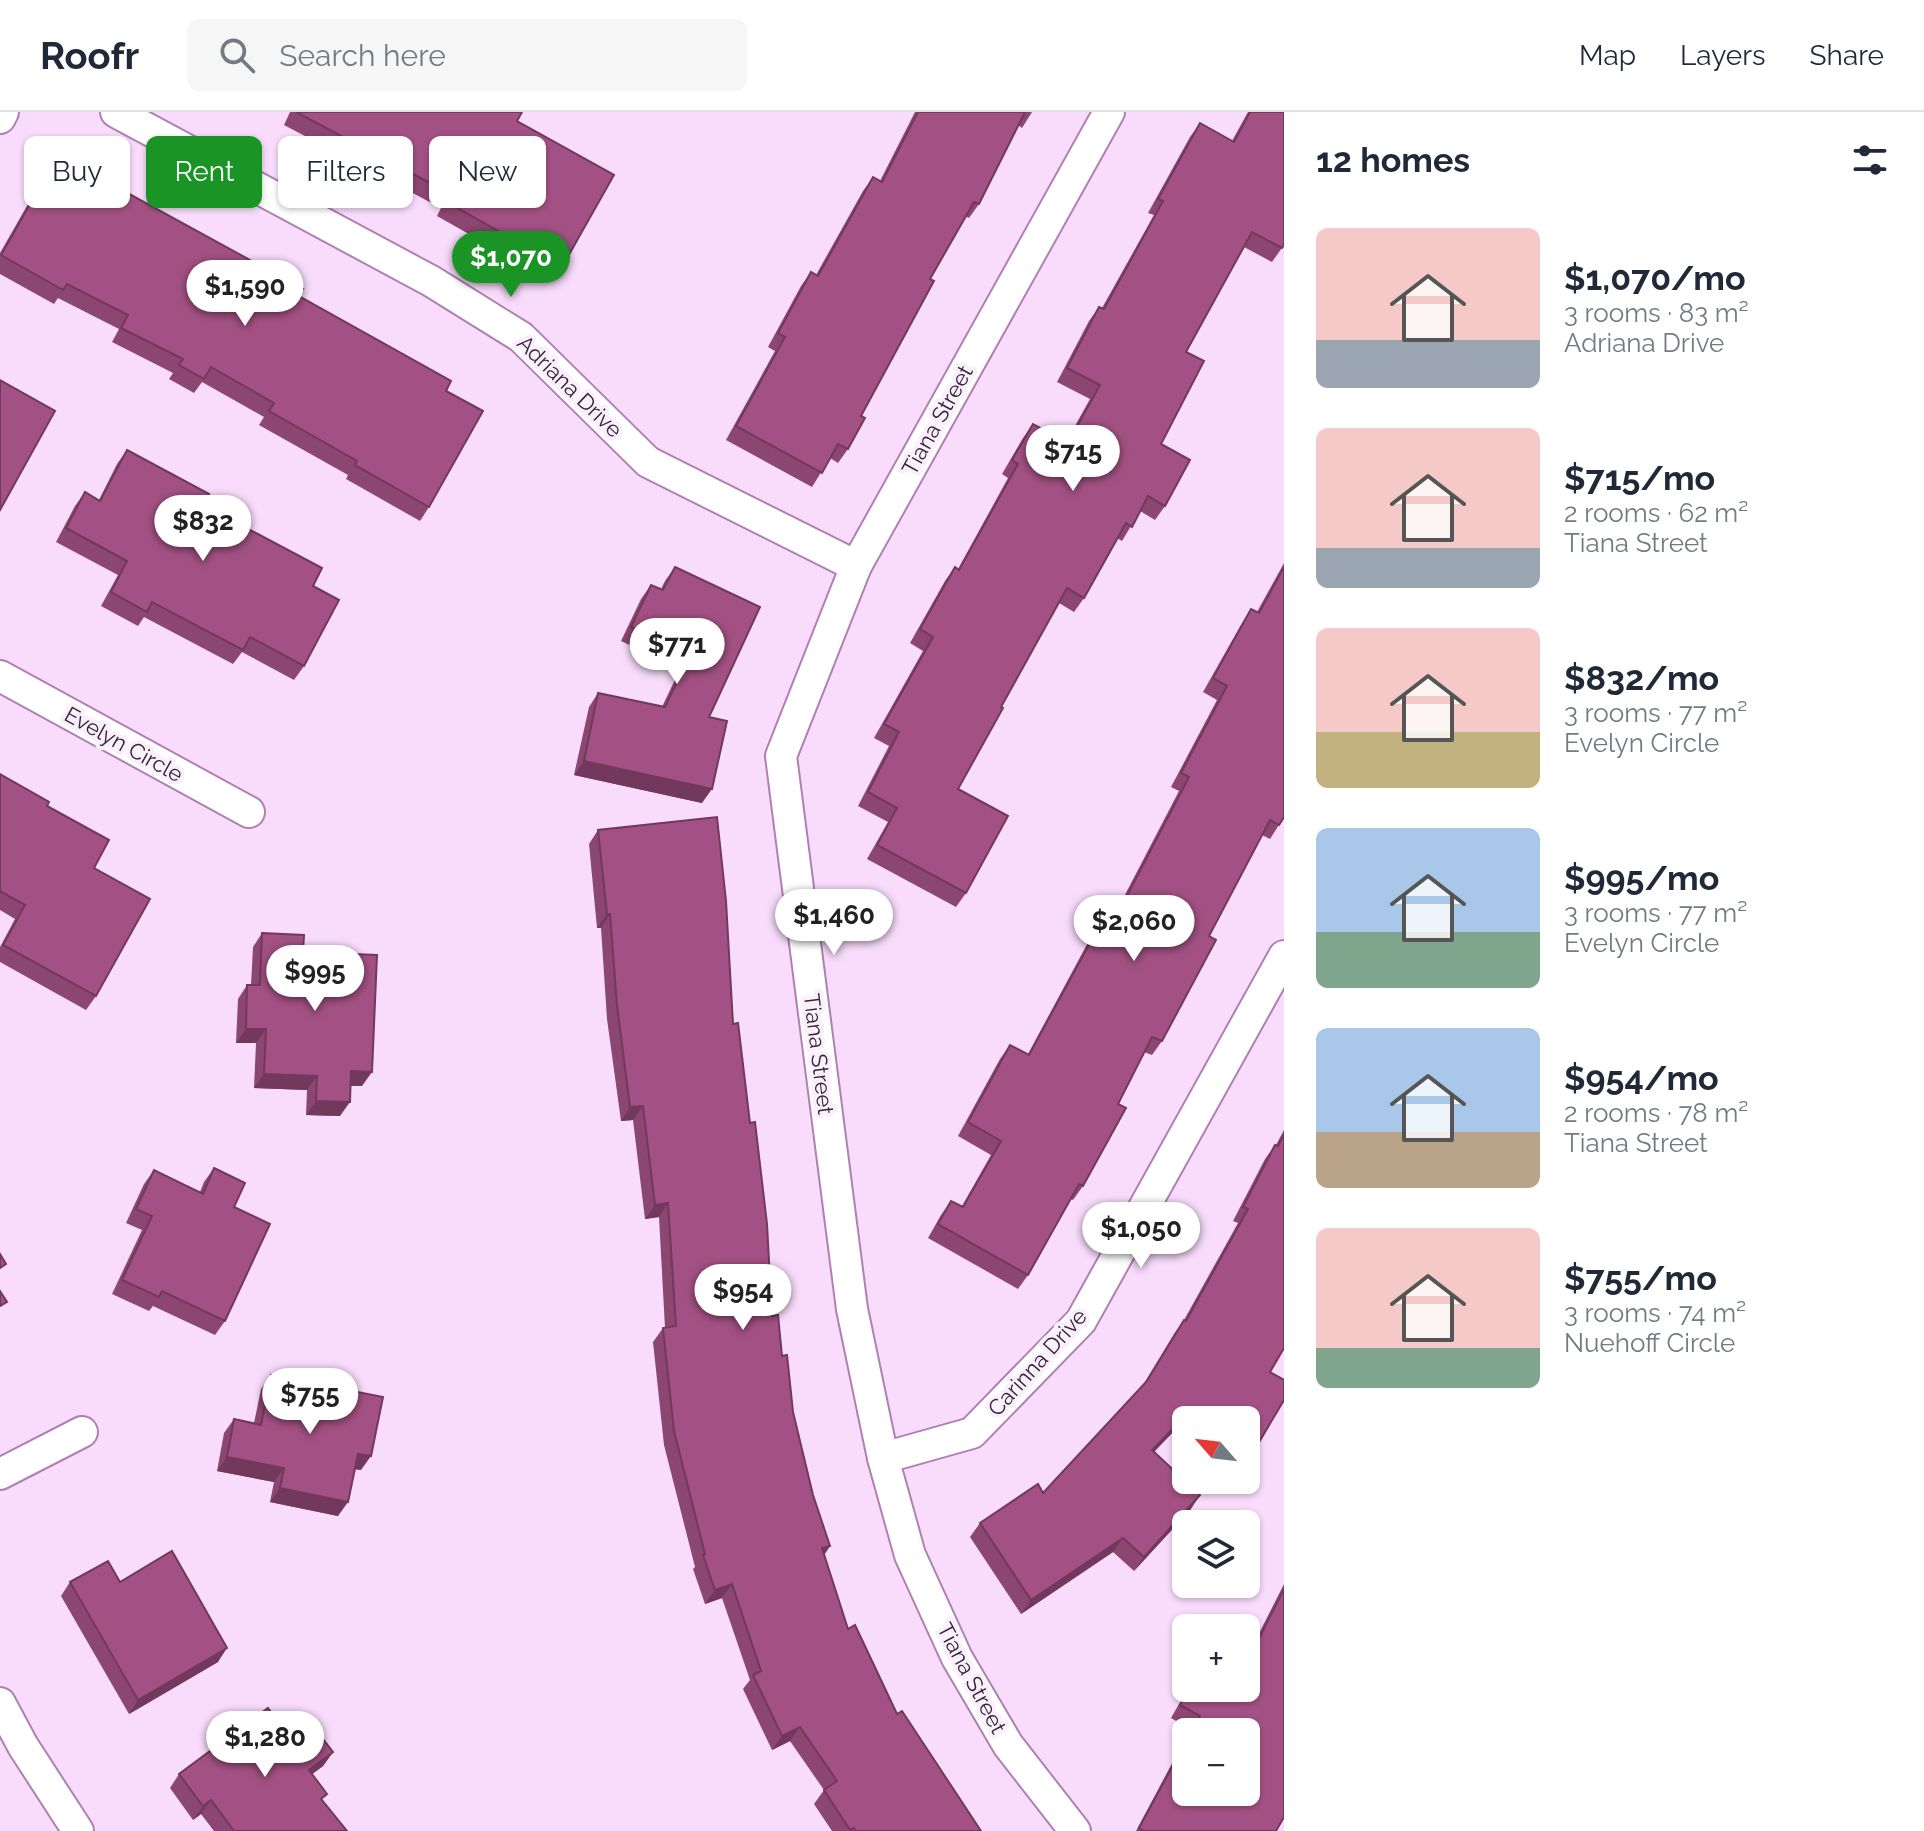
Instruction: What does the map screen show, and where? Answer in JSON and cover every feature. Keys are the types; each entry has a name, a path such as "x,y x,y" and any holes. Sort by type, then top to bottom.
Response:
{"street":[{"path":"0,118 3,112"},
{"name":"Adriana Drive","path":"116,112 431,281 521,337 648,462 856,566"},
{"name":"Tiana Street","path":"1075,1831 1008,1745 957,1658 910,1555 883,1458 852,1309 781,756 856,566 1109,112"},
{"name":"Evelyn Circle","path":"0,676 249,812"},
{"name":"Carinna Drive","path":"883,1458 972,1433 1081,1321 1284,956"},
{"path":"0,1474 82,1432"},
{"path":"0,1703 23,1746 78,1831"}],"building":[{"path":"296,112 522,112 517,121 544,136 429,136 429,182 413,174 413,136 341,136"},
{"path":"918,112 1025,112 979,204 974,202 930,279 934,281 861,416 865,418 848,449 838,444 822,473 736,426 785,337 778,333 811,272 818,276 873,177 882,182"},
{"path":"1250,112 1284,112 1284,245 1282,248 1252,232 1186,352 1204,361 1161,444 1190,460 1165,506 1148,496 1132,527 1126,523 1084,598 1067,588 958,789 1008,816 966,893 877,845 897,808 868,792 899,732 884,724 933,637 920,629 955,567 959,570 1018,464 1012,460 1033,424 1068,443 1100,385 1067,368 1099,307 1104,309 1163,201 1158,199 1200,123 1234,142"},
{"path":"546,137 614,175 562,267 458,208 546,208"},
{"path":"130,194 146,203 146,208 155,208 303,289 299,296 451,381 446,391 483,411 429,507 355,465 357,461 269,411 274,403 211,367 204,379 179,365 183,359 121,328 128,315 67,284 63,290 1,255 28,208 130,208"},
{"path":"0,380 55,411 0,510"},
{"path":"127,450 209,494 203,505 322,568 313,586 339,600 304,666 250,637 243,650 152,602 147,612 111,592 127,561 66,528 85,492 100,501"},
{"path":"675,567 760,607 709,717 727,721 712,789 584,761 598,693 665,707 690,655 631,627 651,585 663,590"},
{"path":"1284,567 1284,817 1279,825 1270,820 1209,936 1216,940 1162,1041 1152,1037 1118,1104 1126,1108 1028,1275 938,1224 951,1201 963,1207 1001,1141 968,1122 1010,1045 1029,1055 1109,908 1118,913 1189,777 1181,773 1227,686 1213,678 1251,609 1259,613"},
{"path":"0,774 49,802 47,806 109,840 94,868 150,899 96,996 3,945 25,905 0,891"},
{"path":"717,817 726,901 733,1024 738,1023 750,1123 755,1122 767,1224 772,1316 778,1315 782,1356 787,1355 793,1412 813,1495 830,1546 822,1548 848,1629 855,1625 897,1714 902,1711 981,1831 850,1830 824,1790 837,1781 800,1727 782,1736 753,1675 761,1671 732,1584 715,1590 703,1555 674,1431 663,1328 676,1326 668,1203 655,1205 643,1106 630,1107 598,830"},
{"path":"262,933 304,935 303,952 377,955 372,1072 351,1071 350,1102 316,1101 317,1076 264,1074 266,1029 246,1029 247,985 260,985"},
{"path":"1284,1134 1284,1348 1270,1372 1284,1380 1284,1400 1260,1440 1260,1406 1172,1406 1172,1429 1152,1450 1172,1469 1172,1494 1200,1495 1186,1510 1172,1510 1172,1526 1144,1557 1123,1538 1031,1600 980,1523 1038,1484 1043,1493 1147,1381 1186,1321 1248,1209 1243,1207 1275,1145 1278,1146"},
{"path":"214,1168 245,1183 234,1207 270,1224 225,1321 162,1291 159,1297 122,1280 152,1216 136,1209 154,1170 203,1194"},
{"path":"0,1254 6,1264 0,1268"},
{"path":"0,1291 7,1302 0,1306"},
{"path":"271,1375 383,1397 371,1456 358,1454 348,1502 280,1488 284,1468 227,1457 234,1419 261,1425"},
{"path":"172,1551 227,1648 138,1700 70,1582 108,1561 120,1582"},
{"path":"1284,1589 1284,1817 1276,1831 1144,1831 1139,1828 1172,1767 1172,1806 1260,1806 1260,1718 1199,1718 1180,1705 1182,1702 1260,1702 1260,1636"},
{"path":"268,1708 292,1741 313,1726 333,1752 309,1770 327,1794 321,1799 347,1831 234,1831 211,1800 203,1806 179,1774"}]}
